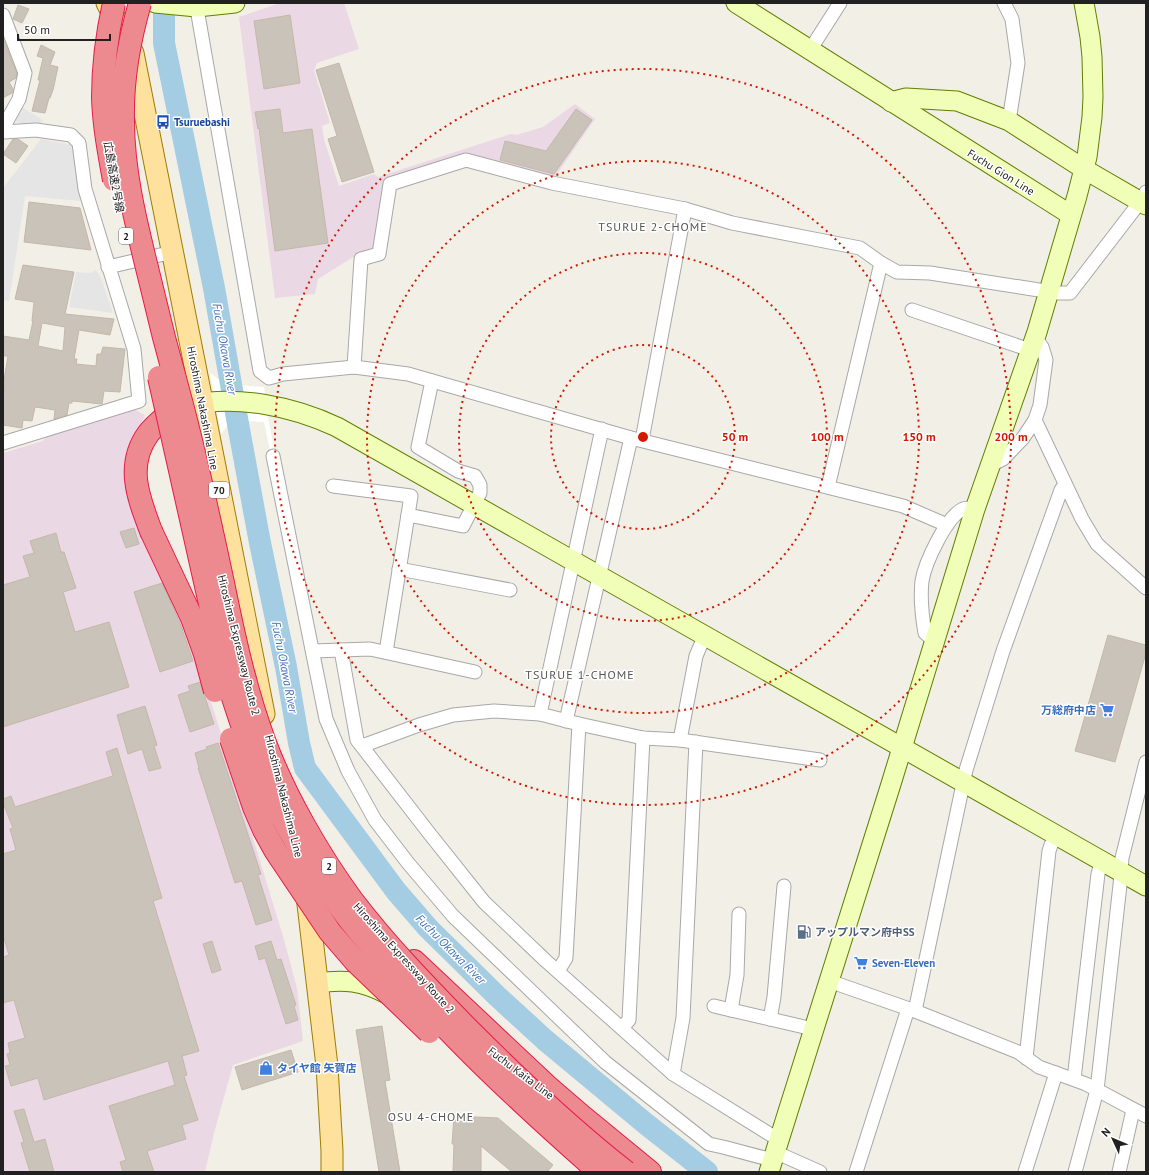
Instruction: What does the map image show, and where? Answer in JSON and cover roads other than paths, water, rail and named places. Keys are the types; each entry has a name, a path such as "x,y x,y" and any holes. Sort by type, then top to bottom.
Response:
{"highway":[{"name":"広島高速2号線","path":"114,3 110,21 104,73 103,98 105,126 126,238 188,463"},
{"name":"広島高速2号線","path":"140,3 134,22 128,53 124,86 123,120 125,159 131,200 188,463"},
{"path":"177,407 148,434 142,445 137,459 135,474 137,491 151,531 192,618 205,654 226,726 254,807 275,850 330,932 355,961 478,1078 541,1130 599,1172"},
{"name":"Hiroshima Expressway Route 2","path":"188,463 226,675 251,753 292,836 337,905 398,979 467,1050 522,1103 599,1172"},
{"name":"Hiroshima Expressway Route 2","path":"188,463 252,705 266,745 281,779 299,816 323,857 351,899 376,930 446,1006 533,1092 626,1172"},
{"path":"287,811 317,854 388,935 547,1086 650,1172"}],"main road":[{"name":"Hiroshima Nakashima Line","path":"106,3 133,53 173,252 208,402 264,718 304,878 310,913 327,1066 332,1172"},
{"name":"Hiroshima Nakashima Line","path":"106,3 118,139 138,260 177,407 209,594 317,982"}],"street":[{"path":"155,3 195,6 235,3"},
{"name":"Fuchu Gion Line","path":"736,3 1070,215"},
{"path":"810,50 840,3"},
{"path":"1004,3 1012,19 1018,63 1009,121"},
{"path":"774,1156 975,509 1033,343 1084,169 1092,117 1093,77 1090,37 1084,3"},
{"path":"195,6 260,371 269,378 283,374 354,367 408,374 637,439 903,506 947,525"},
{"path":"3,15 25,73 19,99 3,128"},
{"path":"354,367 361,259 379,254 390,184 466,160 552,183 685,209 732,223 860,248 897,272 930,273 1048,292 1070,293 1144,200 1084,169 1009,121 957,101 906,98 891,102"},
{"path":"3,132 36,130 72,135 79,143 85,189 134,348 139,401 3,443"},
{"path":"558,971 566,958 573,722 600,575 637,439 685,209"},
{"path":"108,267 173,252"},
{"path":"828,487 881,263"},
{"path":"912,310 1033,343 1042,347 1046,360 1040,405 1035,420 1023,438 1003,459 990,465"},
{"path":"408,515 463,526 480,494 480,485 475,476 458,471 418,447 432,381"},
{"path":"177,407 208,402 235,402 266,405 303,413 337,427 574,560 1146,886"},
{"path":"1035,420 1082,519 1097,544 1146,588"},
{"path":"540,714 602,429"},
{"path":"273,456 326,719 348,771 375,820 408,863 453,916 605,1062 709,1144 774,1156 820,1172"},
{"path":"856,1172 912,1010 966,770 1003,651 1058,497 1065,484"},
{"path":"333,486 411,496 386,652"},
{"path":"934,641 925,633 921,610 922,580 936,544 947,525 960,511 965,508 975,509"},
{"path":"399,569 510,590"},
{"path":"680,740 696,656 705,635"},
{"path":"313,651 370,649 476,672"},
{"path":"341,650 357,740 484,902 558,971 673,1074 774,1156"},
{"path":"362,746 419,725 453,715 494,711 540,714 643,738 680,740 820,760"},
{"path":"622,1028 629,1020 643,738"},
{"path":"673,1074 684,1018 696,742"},
{"path":"1075,1172 1097,1090 1122,858 1146,762"},
{"path":"1026,1058 1049,851 1056,835"},
{"path":"1074,1079 1098,874 1102,860"},
{"path":"770,1018 774,997 784,886"},
{"path":"731,1010 737,975 739,914"},
{"name":"Fuchu Kaita Line","path":"317,982 344,980 373,987 492,1049 559,1102 641,1172"},
{"path":"829,980 912,1010 1018,1052 1039,1068 1074,1079 1146,1116"},
{"path":"714,1006 813,1029"},
{"path":"1025,1172 1056,1073"},
{"path":"1119,1172 1133,1110"}],"waterway":[{"name":"Fuchu Okawa River","path":"164,3 164,43 214,288 260,543 305,768 396,891 428,928 497,996 545,1040 646,1124 707,1172"}],"place":[{"name":"Tsuruebashi","path":"163,122"},
{"name":"万総府中店","path":"1107,710"},
{"name":"アップルマン府中SS","path":"804,932"},
{"name":"Seven-Eleven","path":"861,963"},
{"name":"タイヤ館 矢賀店","path":"266,1068"}],"district":[{"name":"TSURUE 2-CHOME","path":"653,226"},
{"name":"TSURUE 1-CHOME","path":"580,674"},
{"name":"OSU 4-CHOME","path":"431,1116"}]}
